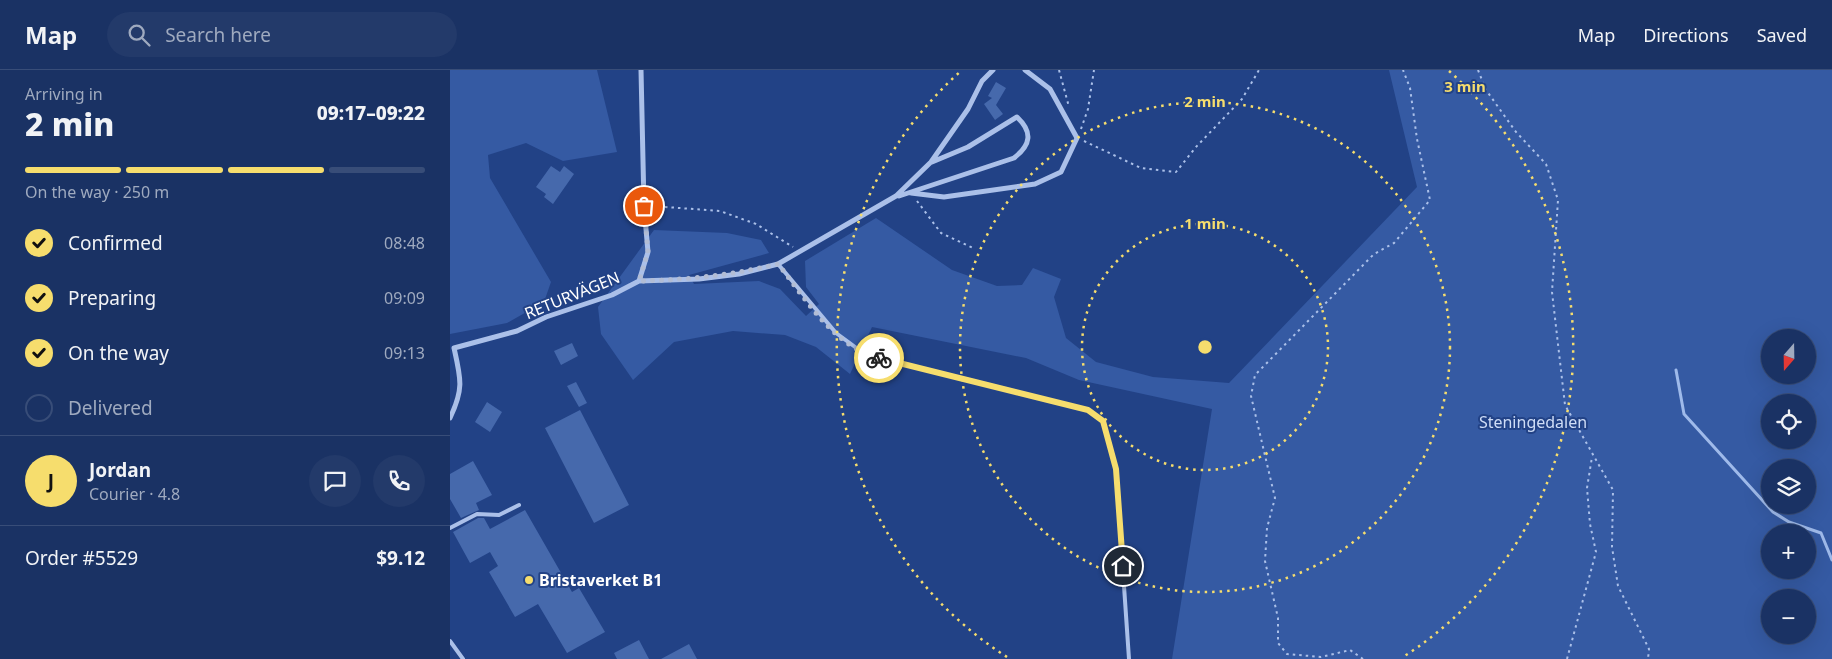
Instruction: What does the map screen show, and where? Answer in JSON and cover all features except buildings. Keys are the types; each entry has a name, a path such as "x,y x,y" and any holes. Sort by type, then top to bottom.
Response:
{"street":[{"name":"RETURVÄGEN","path":"450,418 460,398 460,376 452,348 517,331 546,317 612,294 639,281 648,252 644,206 641,70"},
{"path":"639,281 699,279 739,274 778,264 802,252 896,196 931,162 968,109 982,81 993,70"},
{"path":"911,193 944,198 1035,184 1061,172 1077,138 1050,89 1026,70"},
{"path":"896,196 911,193 1014,158 1024,150 1028,142 1025,125 1017,117 968,147 931,162"}],"lane":[{"path":"778,264 836,333 866,354 1088,410 1103,421 1116,469 1129,659"},
{"path":"450,528 477,514 499,515 519,505"},
{"path":"450,641 462,659"}],"path":[{"path":"1059,70 1070,111"},
{"path":"1094,70 1088,109 1077,138 1142,168 1176,172 1196,147 1242,99 1259,70"},
{"path":"1363,659 1350,650 1321,657 1287,654 1278,643 1278,618 1265,561 1267,528 1275,498 1251,396 1255,375 1374,254 1394,243 1430,200 1417,139 1410,88 1403,70"},
{"path":"1478,70 1486,90 1516,132 1546,164 1558,200 1552,292 1565,406 1613,490 1612,548 1618,586 1649,649 1648,659"},
{"path":"911,193 941,233 973,248"},
{"path":"644,206 720,211 756,224 802,252"},
{"path":"1567,659 1596,552 1590,524 1587,488 1592,455"}],"green space":[{"path":"450,70 597,70 617,152 563,161 526,143 488,155 490,178 551,282 544,302 507,323 450,334"},
{"name":"Steningedalen","path":"1389,70 1832,70 1832,659 1172,659 1212,409 1079,380 1026,358 872,327 850,374 816,347 785,335 733,331 674,342 633,380 601,334 598,307 654,230 727,233 761,240 769,253 689,275 694,284 759,281 780,289 806,316 819,304 806,287 805,261 876,218 952,270 997,286 1022,285 1033,268 1061,279 1054,297 1066,338 1096,362 1153,377 1229,383 1417,187"}],"waterway":[{"path":"1676,370 1684,414 1773,512 1789,522 1821,533 1832,560"}],"way so far":[{"path":"644,206 648,252 639,281 699,279 739,274 778,264 813,308 836,333 866,354 879,358"}],"place":[{"name":"Bristaverket B1","path":"529,580"}],"route":[{"path":"879,358 1088,410 1103,421 1116,469 1123,566"}]}
